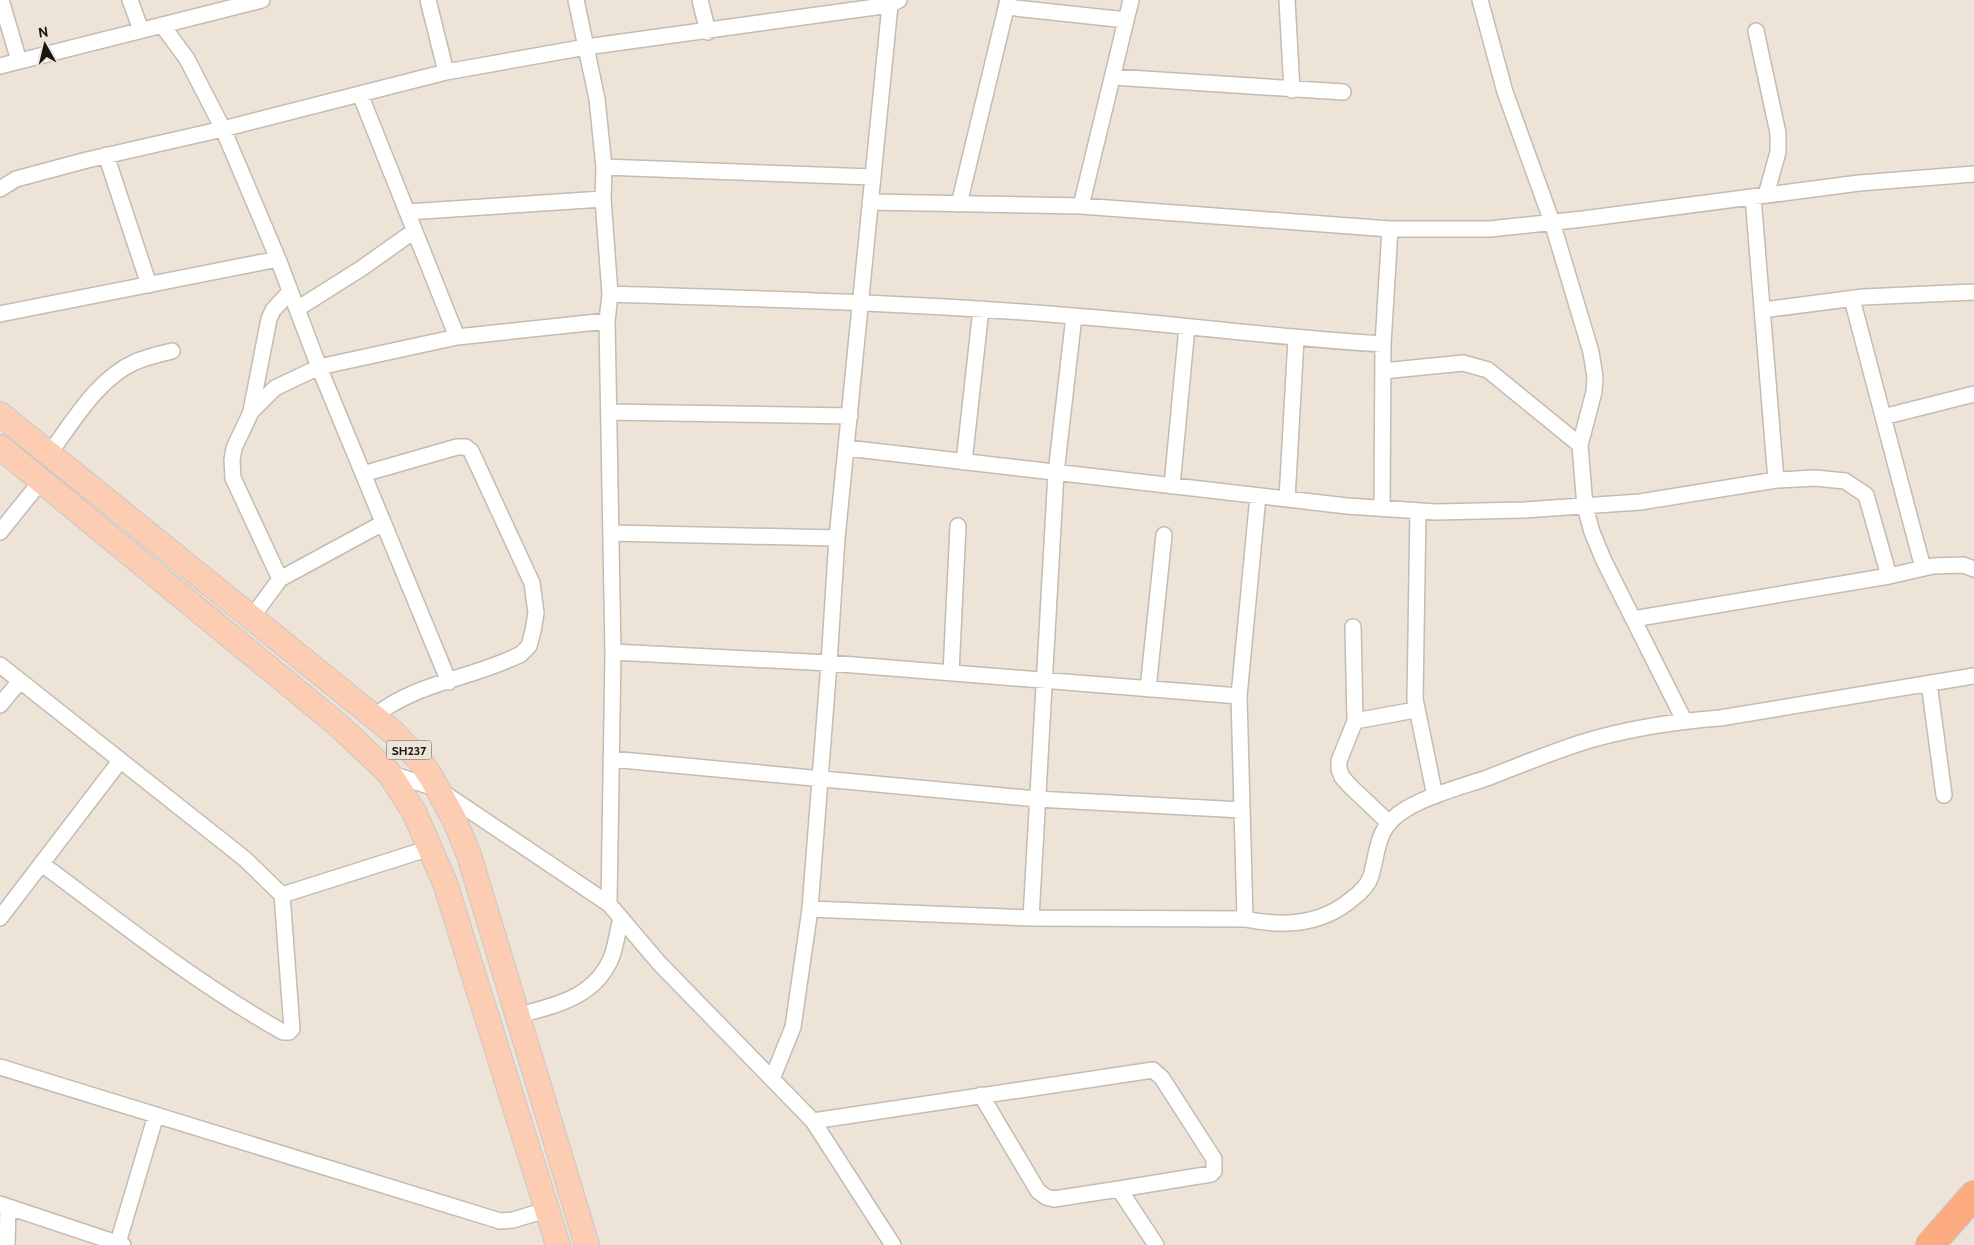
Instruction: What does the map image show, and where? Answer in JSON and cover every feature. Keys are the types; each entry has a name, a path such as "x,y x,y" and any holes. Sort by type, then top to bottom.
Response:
{"highway":[{"path":"1930,1245 1974,1195"}],"main road":[{"name":"SH237","path":"0,414 394,733 421,762 438,790 469,855 519,1015 587,1245"},
{"name":"SH237","path":"0,447 337,724 389,773 414,812 445,883 492,1028 558,1245"}],"street":[{"path":"1,0 19,61"},
{"path":"130,0 141,30"},
{"path":"0,66 262,0"},
{"path":"428,0 446,72"},
{"path":"576,0 597,99 604,167 603,199 610,294 607,321 612,652 609,904"},
{"path":"700,0 708,32"},
{"path":"1081,206 1131,0"},
{"path":"1287,0 1292,90"},
{"path":"1480,0 1505,92 1552,222 1593,362 1594,392 1580,445 1585,507 1592,532 1604,561 1684,720"},
{"path":"0,189 16,179 446,72 586,47 708,32 894,3 872,177 862,302 837,538 830,663 810,909 793,1027 772,1079"},
{"path":"959,204 1007,4 1126,20"},
{"path":"162,25 187,59 223,129 278,259 319,367 449,682"},
{"path":"1756,31 1778,133 1778,152 1760,196 1763,310 1776,480"},
{"path":"1113,77 1343,92"},
{"path":"360,94 457,337"},
{"path":"106,156 149,285"},
{"path":"604,167 872,177"},
{"path":"870,202 1081,206 1390,229 1490,228 1552,222 1860,183 1974,174"},
{"path":"407,212 603,199"},
{"path":"1382,508 1383,344 1390,229"},
{"path":"297,309 362,268 414,231"},
{"path":"0,314 278,259"},
{"path":"280,579 233,478 232,460 234,448 251,412 269,319 273,310 290,292"},
{"path":"1763,310 1852,299 1974,292"},
{"path":"610,294 862,302 1074,316 1296,339 1383,344"},
{"path":"1852,299 1923,568"},
{"path":"964,462 981,310"},
{"path":"1031,918 1056,472 1074,316"},
{"path":"251,412 275,388 319,367 457,337 607,321"},
{"path":"1172,486 1187,327"},
{"path":"1287,499 1296,339"},
{"path":"49,454 95,394 111,378 133,363 172,351"},
{"path":"1383,371 1463,363 1488,370 1580,445"},
{"path":"1883,417 1974,394"},
{"path":"609,412 850,416"},
{"path":"363,474 457,447 466,447 471,451 532,583 536,613 529,646 511,659 399,698 374,717"},
{"path":"847,448 1258,496 1445,512 1585,507 1695,495 1776,480 1815,478 1845,481 1866,496 1889,576"},
{"path":"0,532 41,481"},
{"path":"1245,919 1239,696 1258,496"},
{"path":"1418,511 1415,710 1435,796"},
{"path":"252,617 280,579 383,523"},
{"path":"951,673 958,526"},
{"path":"611,533 837,538"},
{"path":"1148,689 1164,535"},
{"path":"1633,619 1889,576 1923,568 1963,564 1974,569"},
{"path":"1353,627 1355,721 1339,761 1339,769 1342,777 1350,786 1388,822"},
{"path":"612,652 830,663 1239,696"},
{"path":"0,665 246,860 282,895 292,1029 289,1032 283,1032 230,1002 171,961 42,864"},
{"path":"810,909 1031,918 1245,919 1277,924 1308,922 1348,903 1364,890 1371,877 1380,835 1388,822 1406,808 1435,796 1601,737 1684,720 1720,718 1974,676"},
{"path":"0,705 20,681"},
{"path":"1929,683 1944,795"},
{"path":"1355,721 1415,710"},
{"path":"611,759 1037,799 1242,810"},
{"path":"0,918 120,761"},
{"path":"389,773 438,790 609,904 660,963 813,1121 893,1245"},
{"path":"282,895 430,848"},
{"path":"519,1015 569,1001 590,988 604,971 612,955 621,918"},
{"path":"0,1066 500,1220 513,1220 546,1210"},
{"path":"813,1121 1146,1069 1157,1072 1214,1159 1214,1171 1211,1174 1119,1189 1054,1198 1046,1197 1038,1191 981,1095"},
{"path":"7,1245 4,1206 121,1244 156,1115"},
{"path":"1119,1189 1156,1245"}]}
